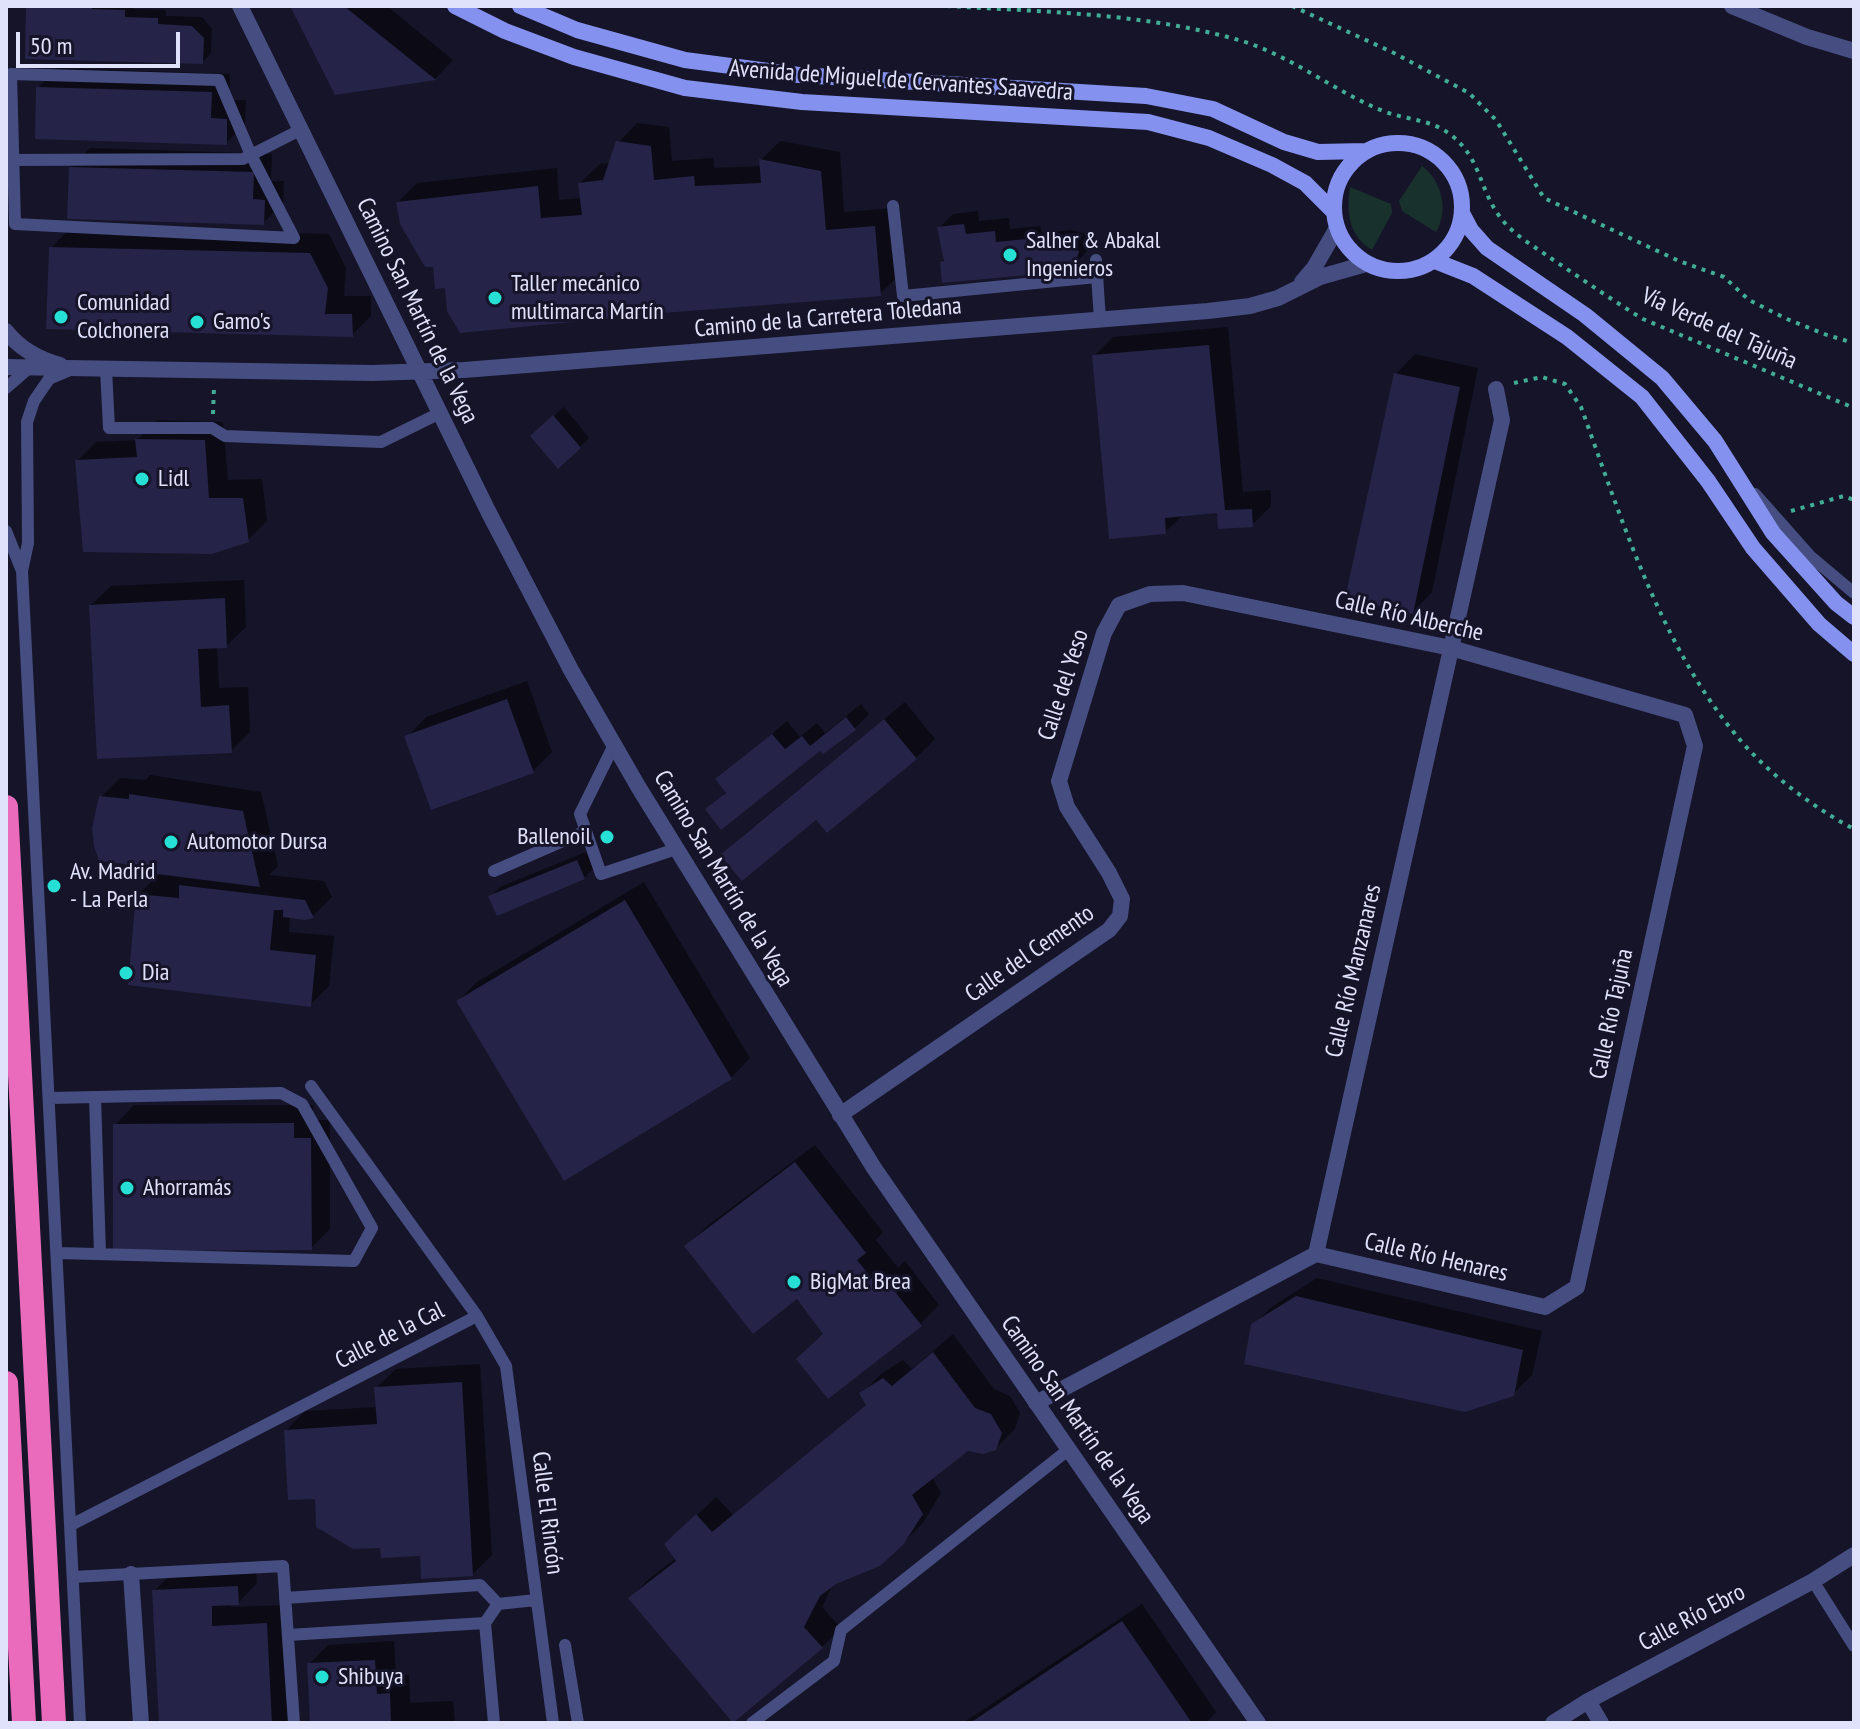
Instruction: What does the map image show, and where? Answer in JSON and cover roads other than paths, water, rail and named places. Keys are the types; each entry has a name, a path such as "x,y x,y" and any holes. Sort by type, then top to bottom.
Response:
{"highway":[{"path":"6,807 54,1723"},
{"path":"6,1383 24,1723"}],"main road":[{"name":"Avenida de Miguel de Cervantes Saavedra","path":"455,6 505,31 574,57 685,88 802,102 1148,122 1209,138 1272,165 1305,183 1335,220"},
{"name":"Avenida de Miguel de Cervantes Saavedra","path":"520,6 577,30 685,60 799,75 1146,96 1213,109 1284,142 1318,152 1365,151"},
{"path":"1462,213 1452,242 1435,261 1415,270 1391,272 1366,264 1347,247 1335,220 1337,188 1348,167 1365,151 1385,144 1424,147 1448,166 1457,181 1462,213 1471,230 1487,248 1585,315 1662,378 1715,441 1773,533 1836,603 1854,617"},
{"path":"1435,261 1473,276 1567,337 1642,397 1708,481 1753,548 1819,624 1854,654"}],"street":[{"name":"Camino San Martín de la Vega","path":"240,6 440,413 564,657 614,745 840,1115 1258,1723"},
{"path":"1732,6 1846,49"},
{"path":"1296,290 1314,268 1335,220"},
{"name":"Camino de la Carretera Toledana","path":"6,367 420,372 512,367 1250,306 1296,290 1336,271 1366,264"},
{"name":"Camino de la Carretera Toledana","path":"6,331 18,344 42,359 73,369"},
{"name":"Calle Río Manzanares","path":"1316,1254 1502,420 1496,389"},
{"name":"Calle Río Alberche","path":"1119,605 1150,594 1183,593 1451,648 1685,715"},
{"name":"Calle del Yeso","path":"1059,781 1104,633 1119,605"},
{"name":"Calle Río Tajuña","path":"1545,1307 1577,1287 1695,746 1685,715"},
{"name":"Calle del Cemento","path":"840,1115 1109,930 1120,916 1122,899 1067,807 1059,781"},
{"path":"1036,1403 1316,1254"},
{"name":"Calle Río Henares","path":"1316,1254 1545,1307"},
{"name":"Calle Río Ebro","path":"1553,1723 1588,1701 1813,1581 1854,1555"},
{"path":"131,1574 141,1723"},
{"path":"1588,1701 1601,1723"}],"lane":[{"path":"11,74 219,80 251,155 294,238 15,224 10,160 11,74"},
{"path":"10,160 243,159 302,129"},
{"path":"893,206 903,296 1097,277"},
{"path":"1096,260 1100,320"},
{"path":"6,388 29,368"},
{"path":"73,369 49,379 34,401 27,422 28,543 22,571 80,1723"},
{"path":"106,369 109,428 212,428 225,436 381,442 440,413"},
{"path":"1731,466 1810,556 1854,593"},
{"path":"6,531 22,571"},
{"path":"614,745 580,814 601,874 676,849"},
{"path":"494,871 586,831"},
{"name":"Calle de la Cal","path":"71,1525 477,1316 311,1086"},
{"path":"50,1098 281,1093 302,1104 372,1228 354,1261 58,1253"},
{"path":"95,1097 100,1254"},
{"name":"Calle El Rincón","path":"477,1316 506,1366 553,1723"},
{"path":"752,1723 834,1661 841,1630 1068,1450"},
{"path":"73,1577 283,1566 294,1723"},
{"path":"1813,1581 1854,1646"},
{"path":"285,1598 480,1585 498,1604"},
{"path":"494,1723 485,1623 498,1604 536,1600"},
{"path":"288,1635 485,1623"},
{"path":"565,1645 578,1723"}],"place":[{"name":"Salher & Abakal Ingenieros","path":"1010,255"},
{"name":"Taller mecánico multimarca Martín","path":"495,298"},
{"name":"Comunidad Colchonera","path":"61,317"},
{"name":"Gamo's","path":"197,322"},
{"name":"Lidl","path":"142,479"},
{"name":"Ballenoil","path":"607,837"},
{"name":"Automotor Dursa","path":"171,842"},
{"name":"Av. Madrid - La Perla","path":"54,886"},
{"name":"Dia","path":"126,973"},
{"name":"Ahorramás","path":"127,1188"},
{"name":"BigMat Brea","path":"794,1282"},
{"name":"Shibuya","path":"322,1677"}]}
